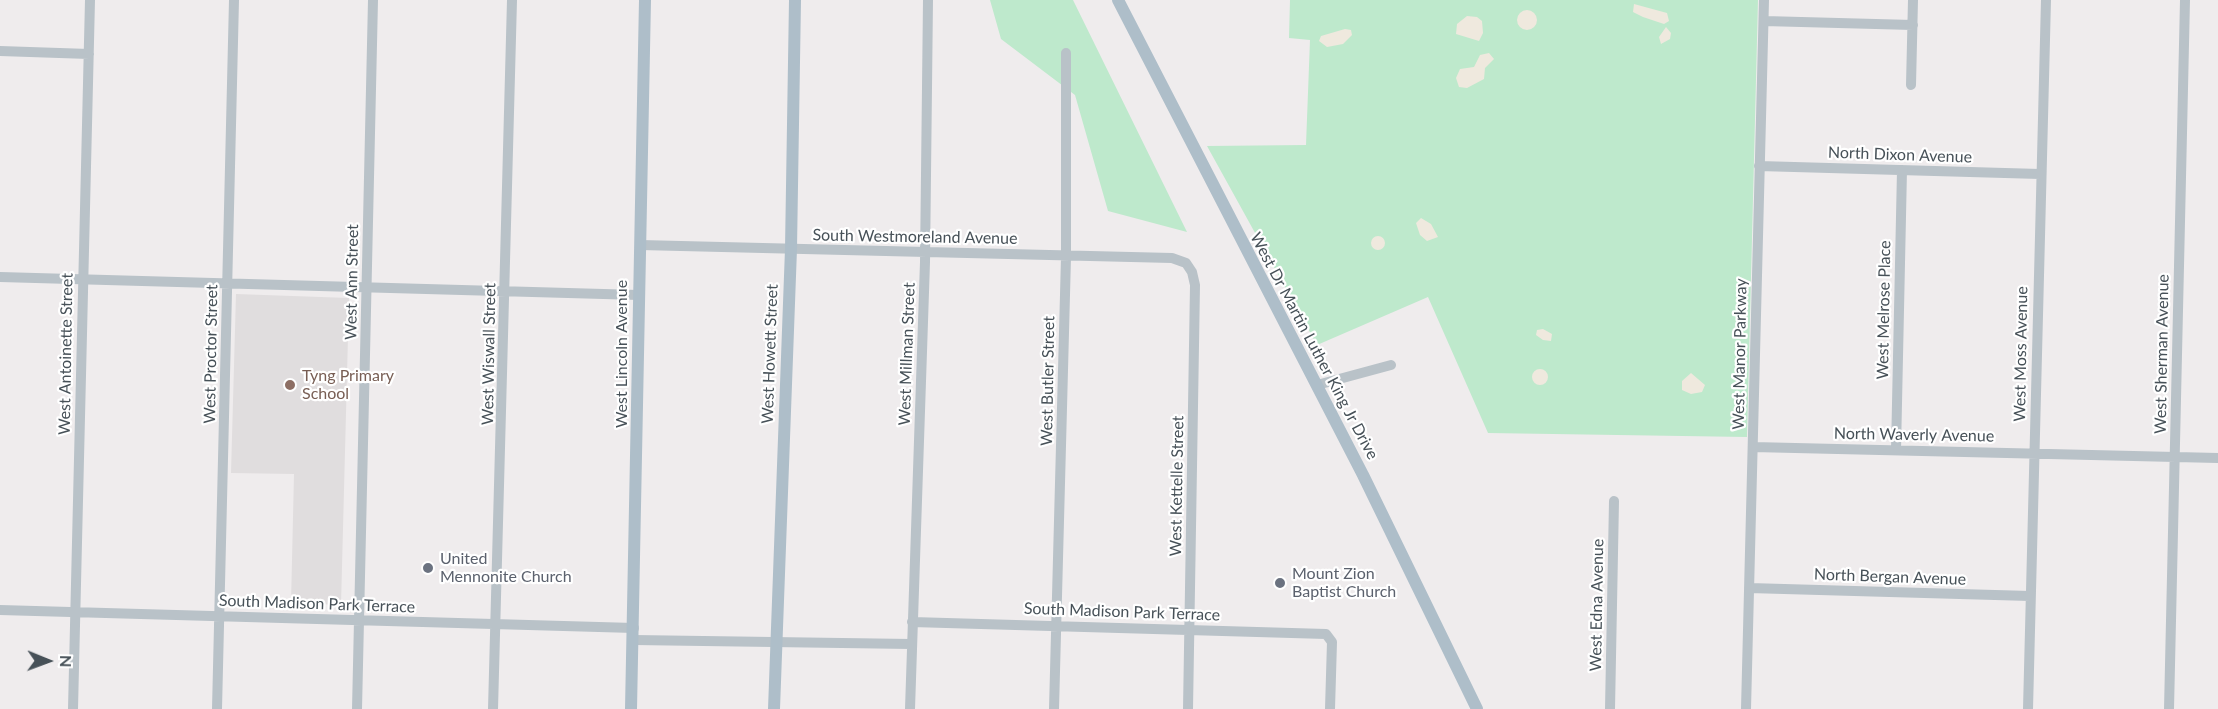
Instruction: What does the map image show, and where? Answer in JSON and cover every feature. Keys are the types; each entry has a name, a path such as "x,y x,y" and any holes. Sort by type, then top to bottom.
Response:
{"main road":[{"name":"West Lincoln Avenue","path":"631,709 645,0"},
{"name":"West Howett Street","path":"774,709 791,249 795,0"},
{"name":"West Dr Martin Luther King Jr Drive","path":"1118,0 1246,253 1317,385 1477,709"}],"street":[{"name":"West Antoinette Street","path":"73,709 90,0"},
{"name":"West Proctor Street","path":"217,709 234,0"},
{"name":"West Ann Street","path":"357,709 373,0"},
{"name":"West Wiswall Street","path":"493,709 512,0"},
{"name":"West Millman Street","path":"910,709 926,252 928,0"},
{"name":"West Manor Parkway","path":"1746,709 1764,0"},
{"path":"1911,85 1913,0"},
{"name":"West Moss Avenue","path":"2028,709 2046,0"},
{"name":"West Sherman Avenue","path":"2169,709 2185,0"},
{"path":"1764,21 1913,25"},
{"path":"0,51 89,54"},
{"name":"West Butler Street","path":"1054,709 1066,257 1066,53"},
{"name":"North Dixon Avenue","path":"1759,166 2040,174"},
{"name":"West Melrose Place","path":"1896,450 1902,170"},
{"name":"South Westmoreland Avenue","path":"640,244 1172,258 1188,264"},
{"name":"West Kettelle Street","path":"1188,264 1195,285 1188,709"},
{"path":"0,277 639,295"},
{"path":"1317,385 1391,365"},
{"name":"North Waverly Avenue","path":"1753,447 2218,458"},
{"name":"West Edna Avenue","path":"1610,709 1614,501"},
{"name":"North Bergan Avenue","path":"1749,588 2030,596"},
{"name":"South Madison Park Terrace","path":"0,610 497,624 777,642 911,644"},
{"name":"South Madison Park Terrace","path":"912,622 1326,634 1331,636 1330,709"}],"shaded area":[{"name":"Tyng Primary School","path":"236,294 349,298 341,605 291,603 294,474 231,473"}],"green space":[{"path":"990,0 1073,0 1187,232 1108,211 1075,95 1001,39"},
{"path":"1290,0 1758,0 1747,437 1488,433 1428,297 1317,345 1207,146 1306,145 1310,40 1289,38"}],"sand":[{"path":"1634,4 1667,13 1669,21 1664,24 1643,17 1633,12"},
{"path":"1527,10 1534,13 1537,20 1534,27 1527,30 1520,27 1517,20 1520,13"},
{"path":"1467,16 1477,17 1482,21 1483,33 1479,41 1456,34 1457,24"},
{"path":"1666,27 1671,33 1670,39 1661,44 1659,37"},
{"path":"1345,29 1351,30 1352,35 1343,44 1327,47 1319,41 1321,36"},
{"path":"1489,53 1494,59 1485,68 1484,79 1467,88 1459,87 1456,78 1460,69 1474,67 1480,55"},
{"path":"1421,218 1431,224 1438,237 1427,241 1420,235 1416,223"},
{"path":"1378,236 1383,238 1385,243 1383,248 1378,250 1373,248 1371,243 1373,238"},
{"path":"1543,329 1552,334 1551,341 1543,340 1536,335 1537,330"},
{"path":"1537,369 1543,369 1548,377 1546,383 1537,385 1532,380 1532,374"},
{"path":"1691,373 1705,385 1702,392 1691,394 1682,390 1682,381"}],"place":[{"name":"Tyng Primary School","path":"290,385"},
{"name":"United Mennonite Church","path":"428,568"},
{"name":"Mount Zion Baptist Church","path":"1280,583"}]}
